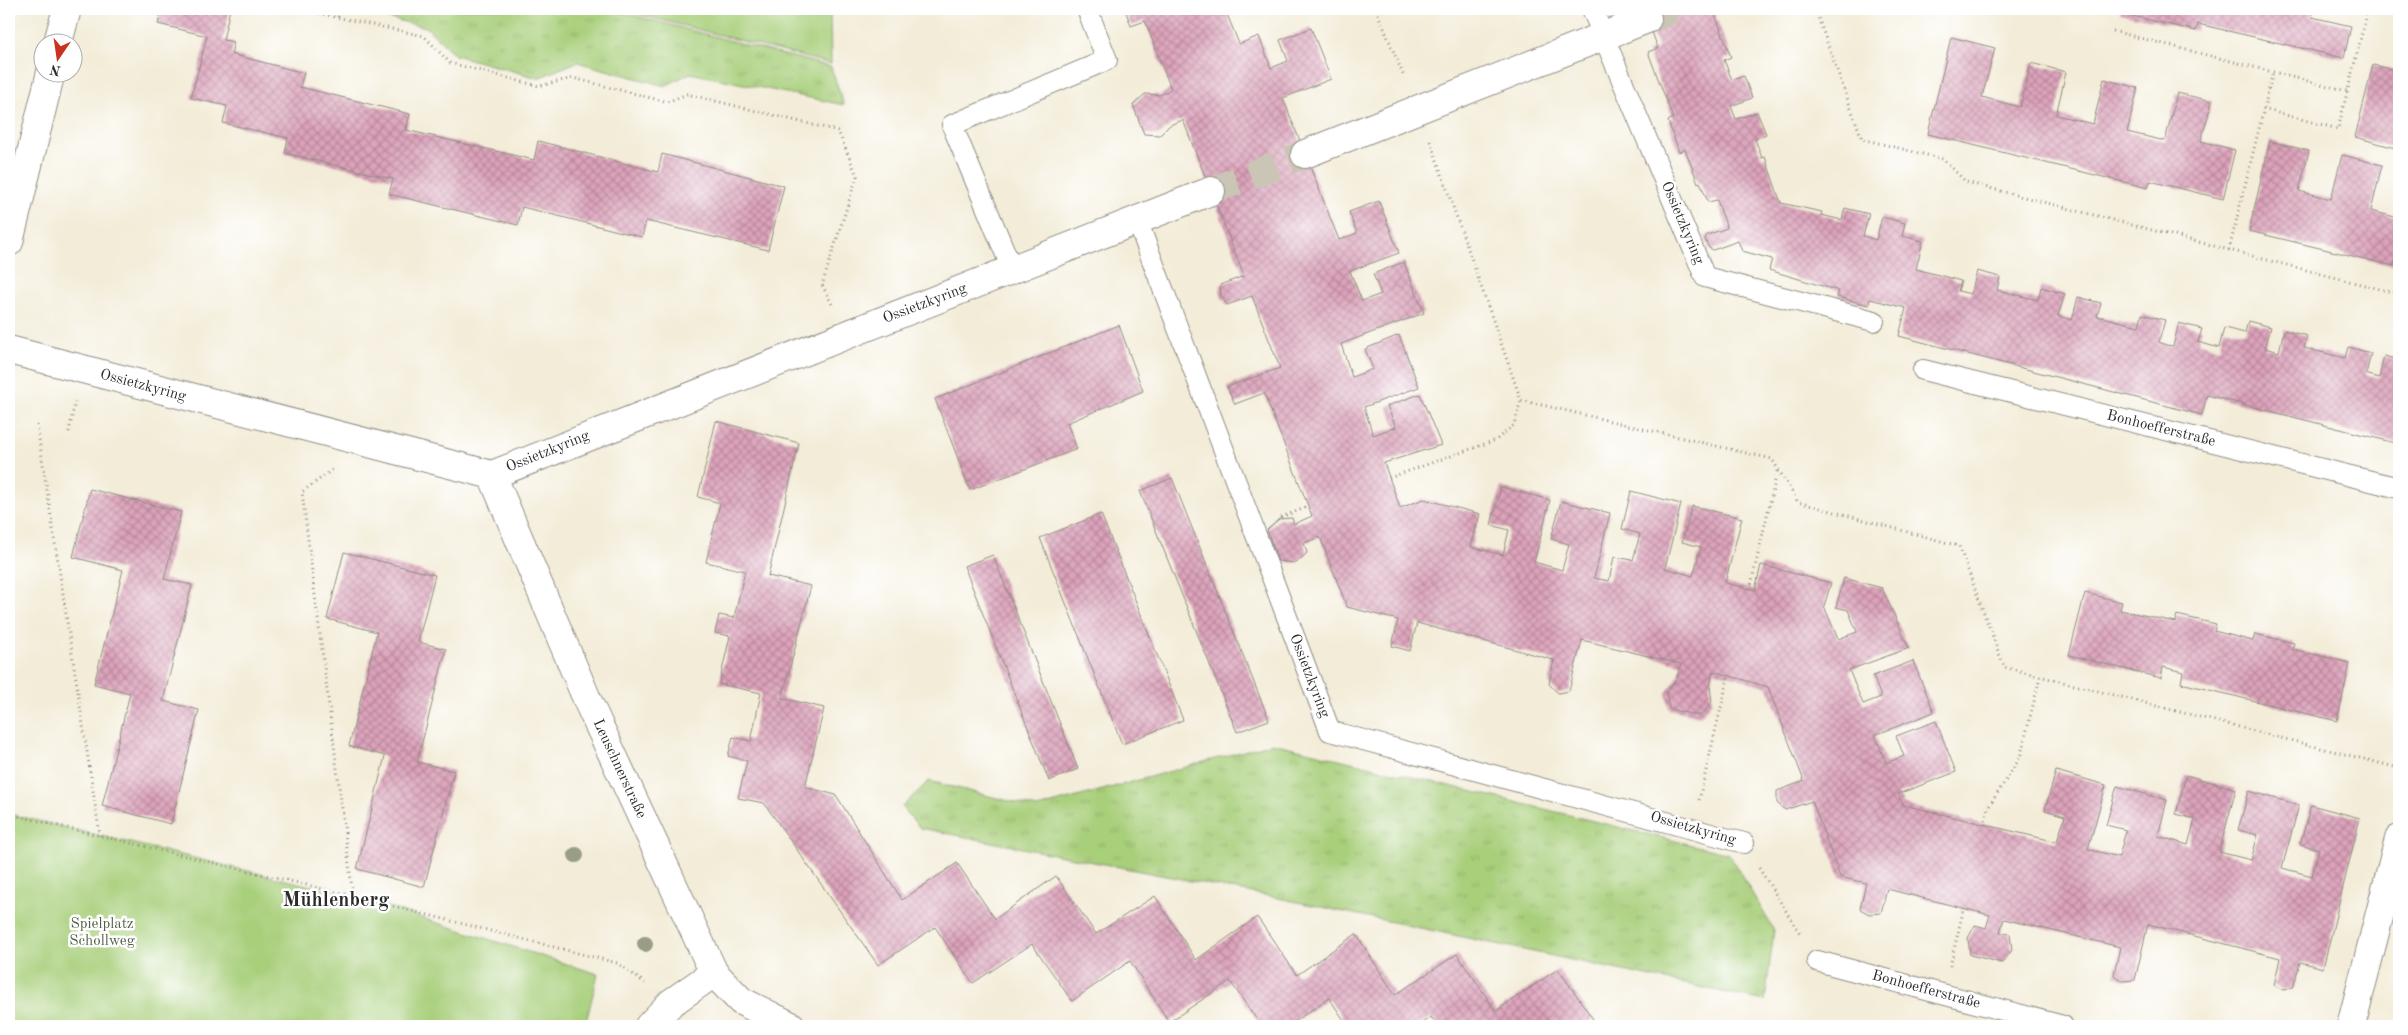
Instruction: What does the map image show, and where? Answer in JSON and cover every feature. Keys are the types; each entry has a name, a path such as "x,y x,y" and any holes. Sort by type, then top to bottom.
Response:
{"street":[{"path":"61,32 67,9"},
{"path":"1305,154 1646,19"},
{"path":"9,242 49,82"},
{"name":"Ossietzkyring","path":"9,350 492,475 1211,191"},
{"name":"Leuschnerstraße","path":"492,475 589,704 714,973 741,1000 791,1026"},
{"path":"2351,1026 2399,839"},
{"path":"649,1026 671,1003 714,973"}],"lane":[{"path":"1012,269 952,125 1107,60 1087,9"},
{"name":"Ossietzkyring","path":"1592,9 1705,277 1874,320"},
{"name":"Ossietzkyring","path":"1137,220 1330,731 1744,843"},
{"name":"Bonhoefferstraße","path":"1923,370 2399,488"},
{"name":"Bonhoefferstraße","path":"1817,961 2064,1026"}],"path":[{"path":"299,9 424,36 450,63 538,86 572,78 667,102 687,94 838,131 857,176 822,284 846,335"},
{"path":"338,17 341,9"},
{"path":"1376,9 1417,109 1521,400 1514,425 1496,440 1389,478"},
{"path":"1815,9 1862,138 1943,159 1966,182 2399,294"},
{"path":"2263,109 2338,129 2368,9"},
{"path":"2114,31 2347,91"},
{"path":"2229,250 2273,72"},
{"path":"1521,400 1772,459 1798,502 1959,546 2004,667 2399,768"},
{"path":"37,425 100,836"},
{"path":"1750,588 1778,468"},
{"path":"302,492 353,896"},
{"path":"1692,828 1729,674"},
{"path":"1984,824 1988,808 2020,758 2040,676"},
{"path":"9,814 353,896 617,963 671,1003"},
{"path":"1744,843 1817,961"},
{"path":"1943,995 1964,908"}],"green space":[{"path":"349,9 609,9 831,67 844,105 690,73 665,86 577,62 538,78 455,55 426,27"},
{"path":"619,9 830,9 831,64"},
{"path":"1273,743 1729,854 1774,930 1765,1001 1288,900 920,828 902,807 929,781 1037,808"},
{"name":"Spielplatz Schollweg","path":"9,814 353,896 598,974 585,1026 9,1026"}],"building":[{"path":"162,9 230,9 223,40 234,42 231,54 304,73 300,87 410,114 406,130 534,160 538,141 658,172 662,154 784,186 768,250 646,221 642,237 522,207 518,225 389,194 393,179 285,153 288,138 223,123 227,106 191,98 207,36 158,24"},
{"path":"1125,9 1225,9 1239,44 1259,36 1271,68 1288,61 1280,40 1311,28 1331,79 1283,98 1339,240 1357,233 1349,212 1379,201 1399,253 1350,271 1362,301 1381,294 1373,274 1404,262 1424,313 1341,344 1352,377 1373,369 1365,349 1399,335 1419,387 1364,407 1373,435 1396,427 1387,406 1420,394 1441,445 1384,463 1400,508 1424,499 1480,514 1471,547 1503,555 1509,530 1491,525 1501,487 1550,500 1534,562 1562,570 1569,544 1551,539 1561,501 1610,513 1594,578 1609,581 1614,557 1633,560 1640,534 1622,529 1631,491 1681,504 1665,568 1693,576 1701,547 1682,542 1692,506 1742,518 1725,583 1755,590 1761,565 1831,583 1824,606 1838,639 1857,632 1848,610 1836,607 1844,578 1882,588 1909,648 1849,670 1863,704 1881,697 1873,676 1913,661 1934,712 1875,735 1886,763 1904,756 1896,736 1936,721 1956,772 1898,794 1904,805 2057,842 2065,816 2045,810 2056,771 2106,785 2088,849 2119,857 2126,830 2106,825 2117,786 2167,800 2158,836 2188,845 2195,819 2176,814 2186,775 2236,789 2219,852 2251,860 2258,835 2238,830 2249,791 2299,805 2282,868 2312,876 2319,849 2300,844 2311,805 2360,818 2323,968 2300,962 2293,988 2283,990 2274,985 2280,958 2148,924 2135,980 2123,981 2114,975 2120,947 2004,919 2000,932 2010,934 2012,950 2002,963 1970,955 1968,938 1975,925 1986,928 1990,915 1887,889 1881,913 1869,914 1860,909 1866,883 1840,877 1812,801 1785,810 1777,803 1777,791 1804,781 1768,687 1713,671 1710,686 1712,702 1700,716 1669,709 1666,693 1677,678 1681,664 1582,640 1569,691 1558,693 1549,684 1554,660 1417,623 1410,651 1392,646 1398,620 1347,607 1320,537 1304,543 1307,553 1296,563 1278,561 1267,530 1279,519 1292,518 1294,524 1312,516 1264,393 1235,404 1227,387 1280,368 1252,296 1227,305 1221,296 1220,285 1244,276 1183,120 1170,125 1160,135 1144,134 1133,105 1145,94 1160,95 1171,89 1145,21 1131,26"},
{"path":"1643,9 1713,9 1731,57 1724,60 1732,80 1744,76 1752,98 1731,106 1736,119 1757,112 1766,134 1755,139 1762,158 1765,157 1781,203 1822,212 1821,215 1842,220 1845,208 1869,214 1863,236 1876,240 1882,217 1905,223 1902,236 1923,241 1916,269 1961,281 1958,291 1971,294 1977,271 2000,277 1997,290 2038,300 2041,287 2065,294 2058,316 2072,320 2078,297 2101,303 2097,316 2139,326 2142,314 2165,320 2159,342 2166,345 2173,346 2179,323 2202,329 2198,342 2219,348 2224,328 2245,333 2248,321 2271,327 2265,348 2279,352 2284,330 2307,336 2304,348 2345,358 2348,347 2371,353 2366,374 2379,378 2384,356 2399,360 2399,444 2207,395 2202,415 1899,336 1906,308 1870,299 1869,305 1837,297 1839,291 1769,270 1772,259 1742,251 1738,241 1713,250 1709,248 1705,239 1707,235 1727,228 1717,200 1708,202 1700,182 1698,183 1685,149 1679,152 1668,121 1673,118 1648,52 1658,48"},
{"path":"2121,9 2314,9 2312,17 2351,26 2344,58 2198,24 2196,31 2120,13"},
{"path":"1951,37 1995,48 1982,97 2020,107 2031,63 2066,72 2056,115 2093,124 2104,79 2138,88 2127,132 2165,141 2177,93 2212,101 2201,141 2235,150 2223,199 2150,181 2148,188 1928,134"},
{"path":"2373,65 2399,71 2399,149 2355,137"},
{"path":"2270,141 2309,151 2299,191 2331,199 2342,155 2382,165 2371,211 2399,218 2399,262 2395,261 2394,266 2249,231"},
{"path":"1119,325 1143,391 1067,423 1077,449 970,490 935,399"},
{"path":"716,421 799,443 768,576 811,586 782,698 824,708 805,787 836,795 902,900 957,863 995,919 1056,876 1096,934 1155,896 1196,960 1257,917 1297,975 1356,934 1395,995 1457,954 1496,1011 1558,969 1593,1019 1582,1026 1438,1026 1431,1017 1417,1026 1348,1026 1329,998 1288,1026 1261,1026 1230,981 1169,1022 1130,961 1072,1001 1032,944 973,983 935,927 878,965 764,803 738,798 747,761 728,756 733,737 751,741 761,693 719,684 730,636 715,633 719,615 734,618 745,571 706,562 720,503 698,497"},
{"path":"1172,478 1269,720 1237,732 1140,491"},
{"path":"90,489 181,512 164,579 192,585 163,701 199,710 171,824 102,806 130,693 94,684 123,570 73,557"},
{"path":"1101,514 1183,720 1122,744 1040,538"},
{"path":"344,552 435,575 418,642 446,649 417,762 454,771 424,887 357,869 385,756 349,746 377,632 327,619"},
{"path":"993,555 1078,769 1049,781 964,566"},
{"path":"2085,593 2122,602 2120,610 2175,622 2177,615 2216,624 2214,631 2253,641 2255,634 2294,643 2292,649 2350,663 2337,721 2181,683 2183,672 2163,667 2161,678 2069,655"}],"tunnel":[{"path":"1647,19 1674,9"},
{"path":"1211,191 1305,154"}],"district":[{"name":"Mühlenberg","path":"336,901"}]}
